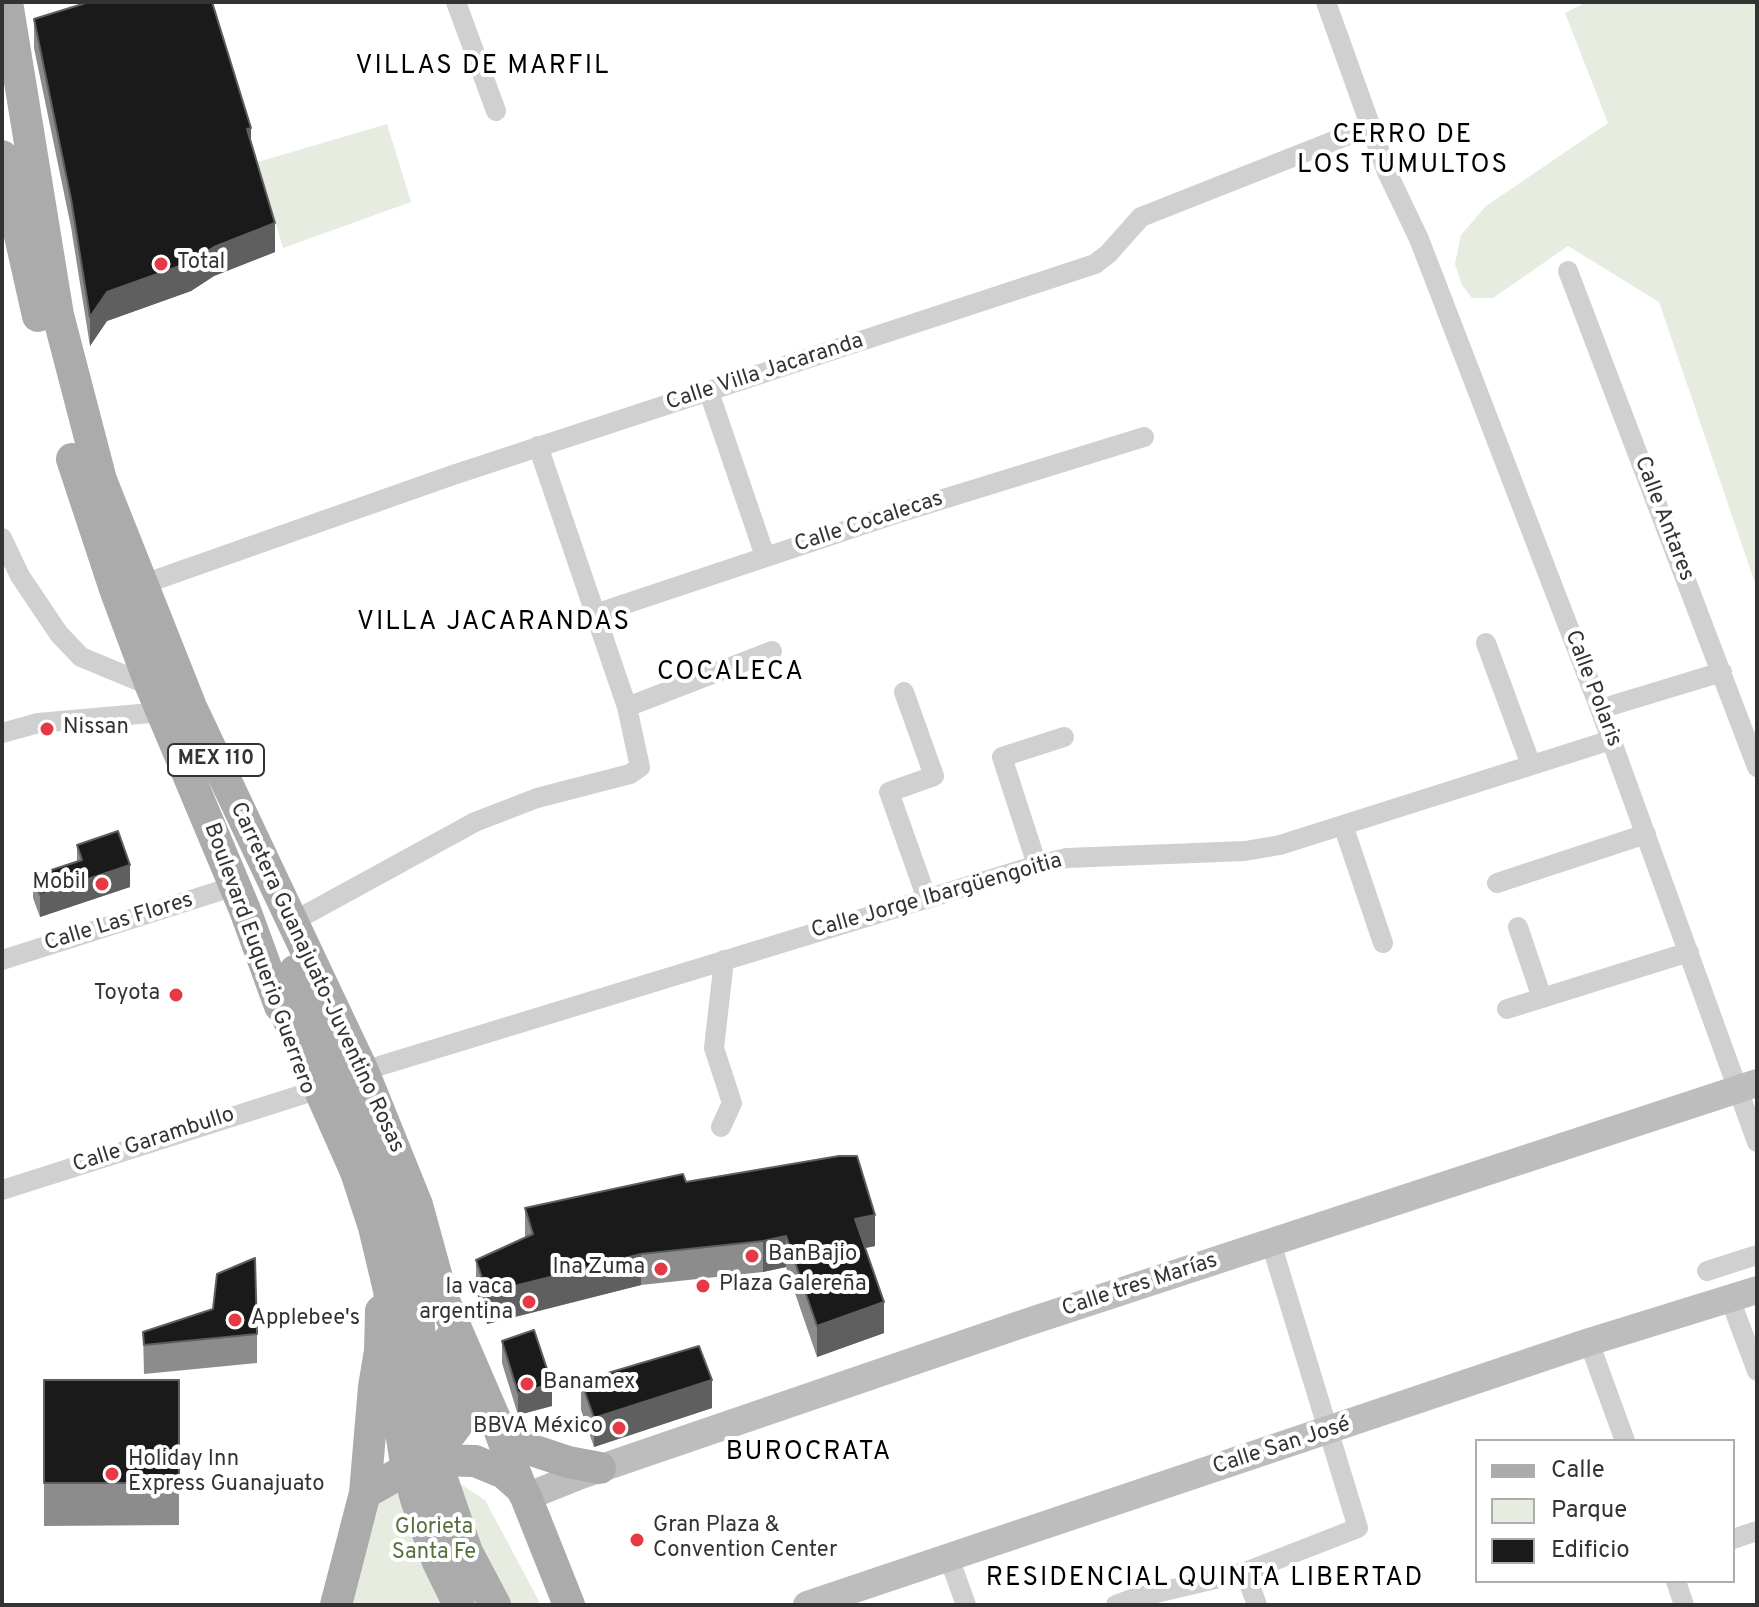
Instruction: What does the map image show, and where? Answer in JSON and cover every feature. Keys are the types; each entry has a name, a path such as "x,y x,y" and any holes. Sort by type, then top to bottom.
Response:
{"main road":[{"name":"Carretera Guanajuato-Juventino Rosas","path":"7,2 21,38 58,315 101,480 191,707 363,1071 417,1205 442,1296 524,1493"},
{"name":"Boulevard Euquerio Guerrero","path":"2,156 7,197 77,480 156,699 235,886 283,976 307,1093 361,1221 381,1316 365,1493"},
{"path":"235,803 239,838 283,976 374,1227 389,1290 398,1413 405,1457 438,1562 459,1605"},
{"path":"283,976 380,1163 399,1220 415,1286 434,1456 467,1552 495,1605"},
{"name":"Calle tres Marías","path":"524,1493 1025,1323 1748,1086"},
{"path":"375,1277 389,1309 394,1376 403,1419 418,1436 427,1439 441,1438 451,1433 457,1425 459,1414 442,1296"},
{"name":"Calle San José","path":"807,1605 1329,1432 1589,1342 1757,1290"},
{"path":"496,1421 518,1441 538,1452 600,1468"},
{"path":"365,1493 409,1468 446,1458 475,1461 504,1473 524,1493"},
{"name":"MEX 110","path":"336,1605 365,1493"},
{"name":"MEX 110","path":"524,1493 569,1605"}],"street":[{"path":"456,2 496,111"},
{"name":"Calle Polaris","path":"1326,2 1369,127 1391,183 1419,239 1600,709 1689,952 1748,1086 1757,1142"},
{"name":"Calle Villa Jacaranda","path":"141,585 538,446 1095,264 1141,217 1369,127"},
{"name":"Calle Antares","path":"1568,271 1757,767"},
{"path":"709,392 765,556"},
{"name":"Calle Cocalecas","path":"595,614 765,556 1144,437"},
{"path":"294,921 475,822 537,798 630,774 640,767 627,707 538,446"},
{"path":"2,538 20,576 59,634 81,657 156,699"},
{"path":"1486,643 1531,765"},
{"path":"627,707 772,651"},
{"path":"1600,709 1722,672"},
{"path":"904,692 934,776 889,792 927,899"},
{"path":"2,733 156,699"},
{"path":"1037,865 1002,757 1064,737"},
{"name":"Calle Jorge Ibargüengoitia","path":"363,1071 1037,865 1067,858 1245,851 1280,845 1611,740"},
{"path":"1343,825 1383,943"},
{"path":"1497,883 1646,834"},
{"name":"Calle Las Flores","path":"2,960 235,886"},
{"path":"1518,927 1542,998"},
{"path":"1507,1009 1689,952"},
{"path":"721,1127 732,1103 714,1048 724,960"},
{"name":"Calle Garambullo","path":"2,1190 307,1093"},
{"path":"1130,1603 1245,1572 1358,1528 1271,1243"},
{"path":"1707,1271 1757,1255"},
{"path":"1730,1299 1757,1371"},
{"path":"1589,1342 1624,1439"},
{"path":"1735,1538 1757,1531"},
{"path":"949,1558 966,1605"},
{"path":"1245,1572 1257,1605"},
{"path":"1677,1583 1684,1605"}],"green space":[{"path":"1587,2 1757,2 1757,589 1659,302 1568,246 1493,298 1472,298 1462,285 1455,264 1461,235 1486,206 1608,123 1565,13"},
{"path":"387,124 411,202 283,248 258,162"},
{"name":"Glorieta Santa Fe","path":"445,1474 485,1500 541,1605 352,1605 379,1504 401,1485"}],"building":[{"path":"89,2 212,2 251,128 247,129 275,223 214,247 191,262 107,292 90,317 71,199 34,19"},
{"path":"118,831 130,865 40,895 33,876 82,860 77,845"},
{"path":"839,1156 857,1156 875,1215 855,1219 884,1302 817,1326 786,1236 641,1254 487,1293 476,1260 533,1234 525,1208 683,1174 686,1182"},
{"path":"255,1258 257,1334 144,1345 143,1332 213,1309 217,1274"},
{"path":"534,1330 552,1384 518,1393 502,1341"},
{"path":"699,1346 712,1380 594,1418 581,1381"},
{"path":"44,1380 179,1380 179,1483 44,1483"}],"place":[{"name":"Total","path":"161,264"},
{"name":"Nissan","path":"47,729"},
{"name":"Mobil","path":"102,884"},
{"name":"Toyota","path":"176,995"},
{"name":"BanBajio","path":"752,1256"},
{"name":"Ina Zuma","path":"661,1269"},
{"name":"Plaza Galereña","path":"703,1286"},
{"name":"la vaca argentina","path":"529,1302"},
{"name":"Applebee's","path":"235,1320"},
{"name":"Banamex","path":"527,1384"},
{"name":"BBVA México","path":"619,1428"},
{"name":"Holiday Inn Express Guanajuato","path":"112,1474"},
{"name":"Gran Plaza & Convention Center","path":"637,1540"}],"district":[{"name":"VILLAS DE MARFIL","path":"483,68"},
{"name":"CERRO DE LOS TUMULTOS","path":"1403,152"},
{"name":"VILLA JACARANDAS","path":"494,624"},
{"name":"COCALECA","path":"731,674"},
{"name":"BUROCRATA","path":"809,1454"},
{"name":"RESIDENCIAL QUINTA LIBERTAD","path":"1205,1580"}]}
